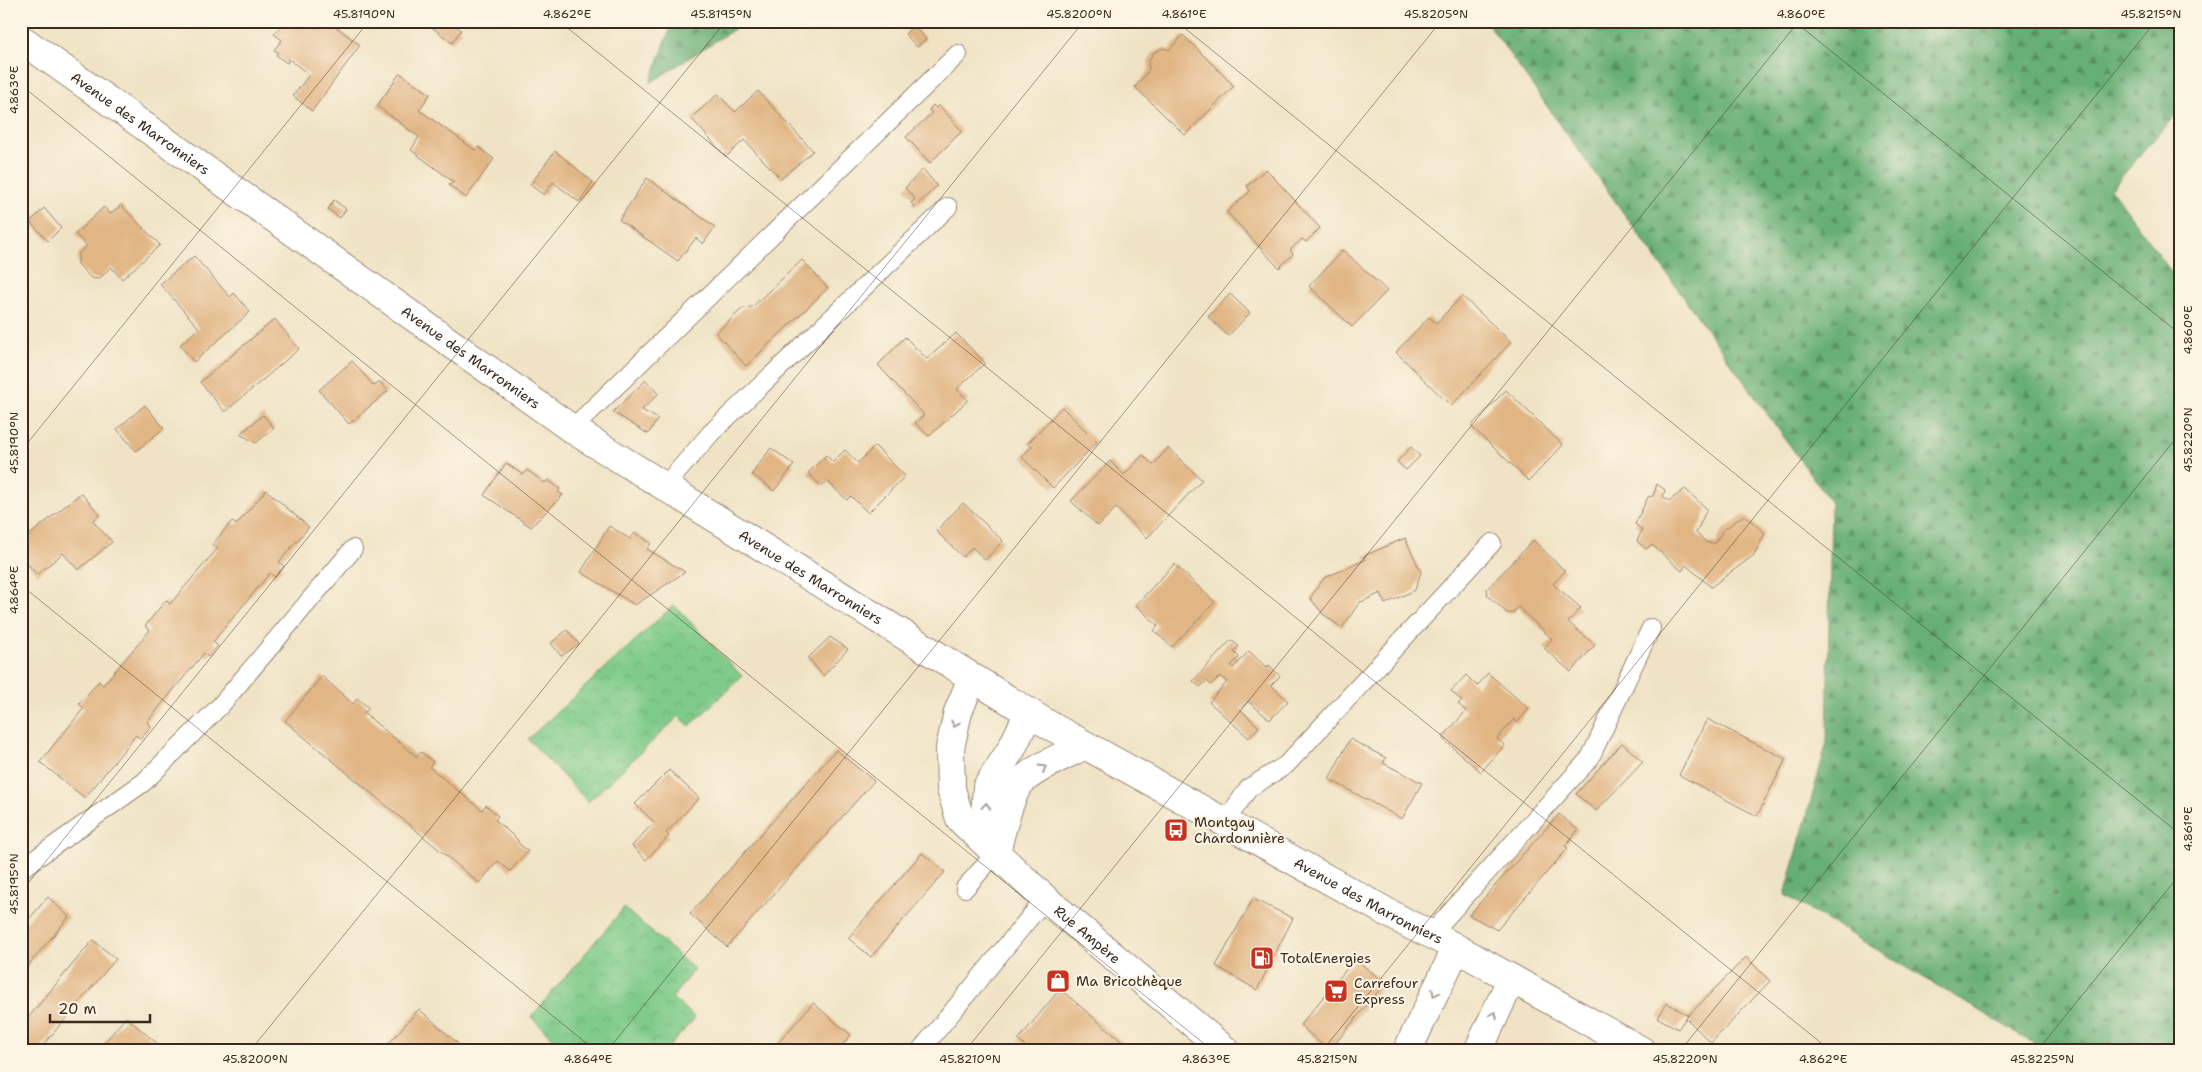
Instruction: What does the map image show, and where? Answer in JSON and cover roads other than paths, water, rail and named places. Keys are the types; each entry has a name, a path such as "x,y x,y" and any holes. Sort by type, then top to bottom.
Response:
{"main road":[{"name":"Avenue des Marronniers","path":"21,39 572,429 664,487 972,678 1085,745 1642,1051"},
{"name":"Rue Ampère","path":"972,678 958,712 950,748 951,789 960,819 1045,899 1226,1051"},
{"path":"996,853 985,814 987,787 1012,748 1030,712"},
{"path":"996,853 1007,812 1020,783 1085,745"},
{"path":"1407,1051 1456,949"},
{"path":"1478,1051 1511,980"}],"lane":[{"path":"572,429 958,54"},
{"path":"664,487 711,433 948,207"},
{"path":"1224,823 1249,788 1286,765 1492,543"},
{"path":"21,869 144,782 220,706 353,549"},
{"path":"1431,934 1590,758 1651,628"},
{"path":"965,888 996,853"},
{"path":"920,1051 1045,899"}],"place":[{"name":"Montgay Chardonnière","path":"1176,830"},
{"name":"TotalEnergies","path":"1262,958"},
{"name":"Ma Bricothèque","path":"1058,981"},
{"name":"Carrefour Express","path":"1336,991"}]}
